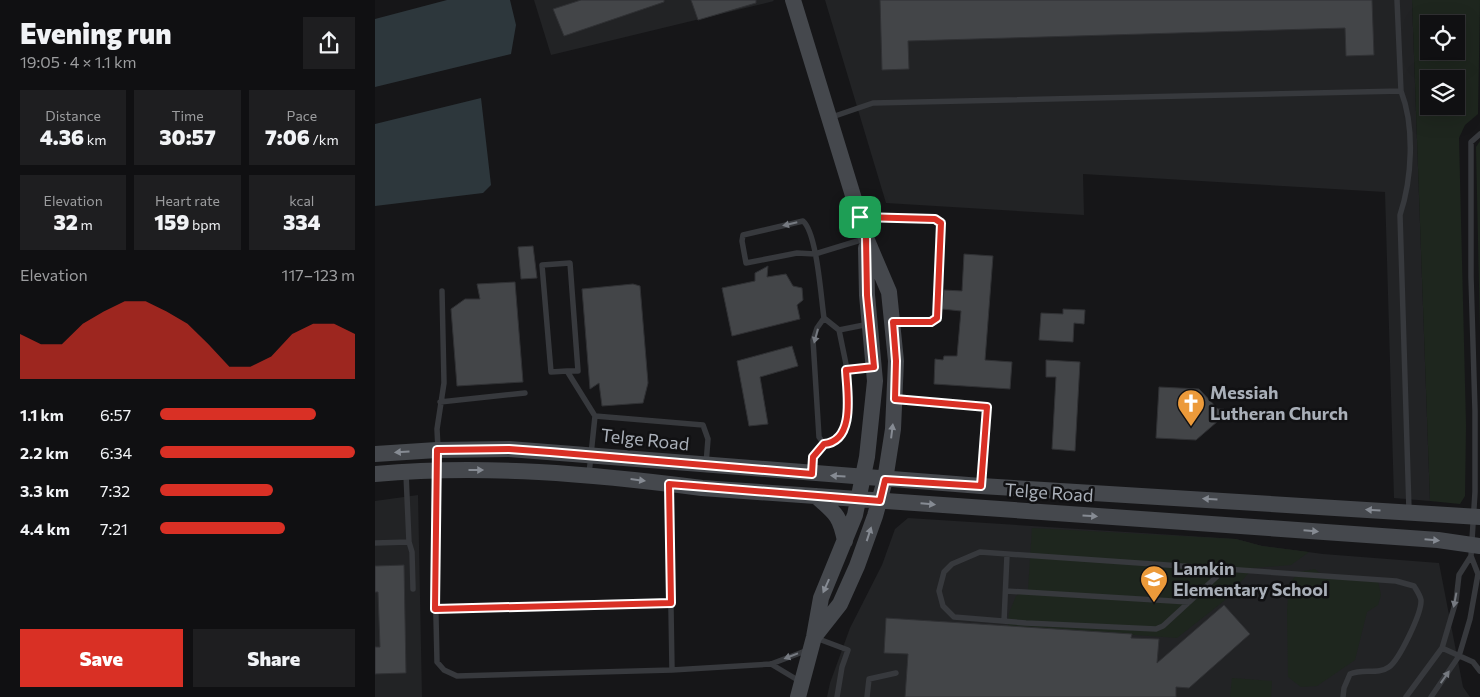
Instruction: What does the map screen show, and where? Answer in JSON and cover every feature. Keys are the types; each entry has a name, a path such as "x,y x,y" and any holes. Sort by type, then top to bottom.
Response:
{"main road":[{"path":"793,0 866,238 889,292 896,361 895,399 885,480 880,501 866,545 840,604 812,643"},
{"path":"799,690 812,643 821,598 845,541 859,499 872,426 874,367 867,295 866,238"},
{"name":"Telge Road","path":"375,454 437,450 509,449 591,454 705,466 885,480 1477,516"},
{"name":"Telge Road","path":"375,474 439,470 508,470 589,474 669,484 815,496 1438,540 1474,549"},
{"path":"815,496 838,516 842,522 845,541"},
{"path":"1274,528 1276,503"}],"lane":[{"path":"1397,0 1401,91 1407,110 1409,154 1407,194 1399,214 1409,512"},
{"path":"829,118 873,103 1401,91"},
{"path":"1431,697 1459,656 1471,619 1478,574 1474,549 1477,516 1471,277 1471,142 1480,134"},
{"path":"860,217 935,219 941,223 937,318 931,322 893,322"},
{"path":"824,444 819,438 813,340 817,328 824,318 815,254 808,226 803,221 743,235 741,241 746,263 797,253 815,254 866,238"},
{"path":"570,263 578,371 567,371 551,372 542,266 570,263"},
{"path":"442,291 444,365 437,429 439,470 435,609 437,662 444,670 457,676 672,670 771,664 812,643 848,650 842,667 837,697"},
{"path":"812,474 813,457 824,444 833,443 839,437 847,420 846,370 839,330 824,318"},
{"path":"839,330 871,323"},
{"path":"846,370 874,367"},
{"path":"567,371 595,416 589,474"},
{"path":"440,402 525,393"},
{"path":"895,399 987,407 981,486"},
{"path":"595,416 703,425 708,439 705,466"},
{"path":"406,471 413,589"},
{"path":"669,484 672,670"},
{"path":"375,542 409,542"},
{"path":"1406,697 1442,648 1455,601 1459,575 1474,549"},
{"path":"1224,570 1163,626 1156,629 1004,622 953,617 943,606 939,591 944,572 952,564 981,552 1396,581 1414,586 1421,601 1420,611 1395,661 1389,668 1379,671 1365,670 1350,674 1343,688 1343,697"},
{"path":"1004,622 1007,555"},
{"path":"1006,591 1189,602"},
{"path":"435,609 671,603"},
{"path":"1442,648 1473,662 1480,671"},
{"path":"771,664 799,690"},
{"path":"867,697 869,679 896,673"}],"shaded area":[{"path":"447,0 510,0 516,25 511,54 375,87 375,19"},
{"path":"534,0 773,0 774,1 551,55"},
{"path":"825,0 1412,0 1430,501 1394,498 1385,192 1083,174 1084,215 886,203"},
{"path":"1412,0 1480,0 1478,114 1465,125 1459,138 1466,425 1465,496 1460,504 1430,501"},
{"path":"481,98 491,185 483,193 375,206 375,124"},
{"path":"1480,141 1480,333 1476,147"},
{"path":"418,495 422,697 375,697 375,501"},
{"name":"Lamkin Elementary School","path":"908,518 1236,539 1262,546 1323,554 1439,563 1463,687 1470,697 827,697 830,683 850,628 882,565 895,529"},
{"path":"1032,528 1236,539 1262,546 1309,552 1291,565 1253,568 1224,601 1177,638 1008,626 1009,613 1016,596 1028,590"},
{"path":"1315,569 1325,578 1378,581 1381,595 1378,605 1367,612 1355,660 1317,686 1301,687 1288,677 1287,611 1289,584 1299,572"},
{"path":"1232,678 1272,681 1271,697 1230,697"}],"building":[{"path":"581,0 664,0 664,2 564,36 553,9"},
{"path":"691,0 756,0 756,3 698,20"},
{"path":"880,0 1372,0 1374,55 1346,56 1345,28 908,41 909,69 882,70"},
{"path":"533,246 537,278 521,279 518,247"},
{"path":"964,254 993,256 985,360 1012,362 1010,389 934,384 935,359 943,360 944,356 957,356 961,311 942,309 944,290 962,291"},
{"path":"768,266 767,277 786,274 793,286 802,288 803,300 797,305 800,319 732,336 722,288 755,281 755,273"},
{"path":"515,282 523,382 457,386 451,309 465,299 480,299 477,284"},
{"path":"633,284 640,286 648,383 643,403 602,406 599,383 590,389 582,289"},
{"path":"1063,309 1085,310 1084,324 1074,323 1073,342 1039,340 1041,313 1063,314"},
{"path":"792,346 798,366 760,377 768,424 749,426 737,361"},
{"path":"1046,360 1080,362 1075,451 1052,449 1056,377 1046,377"},
{"path":"1159,387 1199,389 1218,409 1224,409 1223,421 1218,421 1196,440 1156,438"},
{"path":"404,565 406,673 375,674 375,647 380,647 378,592 375,592 375,566"},
{"path":"1224,605 1250,634 1189,688 1176,687 1176,697 905,697 908,654 884,653 886,618 1132,634 1131,638 1159,639 1157,663"}],"place":[{"name":"Messiah Lutheran Church","path":"1191,427"},
{"name":"Lamkin Elementary School","path":"1154,603"}],"route":[{"path":"860,217 935,219 941,223 937,318 931,322 893,322 896,361 895,399 987,407 981,486 885,480 880,501 669,484 671,603 435,609 439,470 437,450 509,449 591,454 640,460 812,474 813,457 824,444 833,443 839,437 847,420 846,370 874,367 867,295 866,238 860,217"}]}
